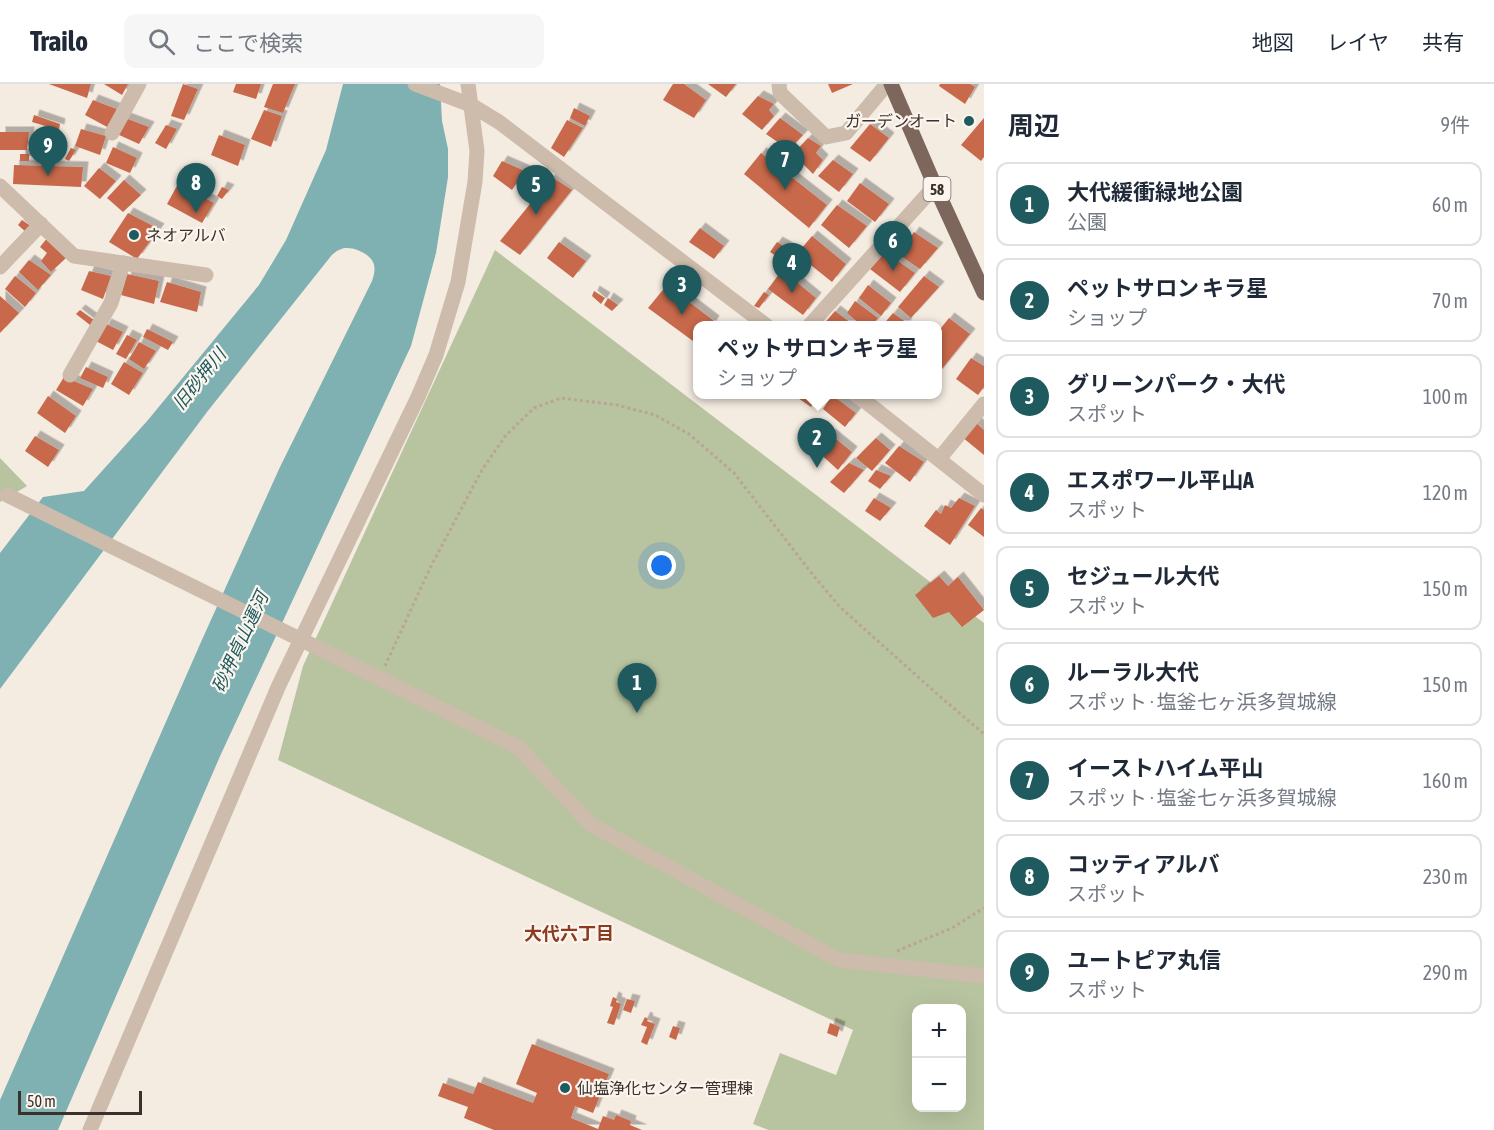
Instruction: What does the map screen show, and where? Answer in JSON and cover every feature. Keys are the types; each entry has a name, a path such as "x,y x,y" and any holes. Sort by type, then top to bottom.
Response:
{"main road":[{"name":"58","path":"889,84 984,293"}],"street":[{"path":"112,133 139,84"},
{"path":"415,84 471,105 508,129 760,321"},
{"path":"90,1130 279,685 436,355 458,282 475,183 477,151 468,84"},
{"path":"779,84 780,93 826,137 846,133 889,84"},
{"path":"0,186 74,256 206,275"},
{"path":"814,321 935,186"},
{"path":"0,267 41,224"},
{"path":"70,375 111,303 123,263"},
{"path":"862,399 984,495"},
{"path":"939,459 984,404"},
{"path":"3,493 518,747 590,824 840,960 984,976"}],"path":[{"path":"379,678 431,566 482,470 506,435 534,408 561,398 617,405 655,415 690,434 734,473 840,607 984,734"},
{"path":"870,964 952,928 984,908"}],"green space":[{"path":"495,250 984,623 984,1130 769,1130 753,1124 780,1053 836,1075 853,1030 278,760 303,666"},
{"path":"0,458 27,486 0,502"}],"water":[{"path":"343,84 440,84 442,121 448,149 448,177 436,253 411,346 221,754 58,1130 0,1130 0,1100 280,467 372,281 374,267 370,258 358,250 347,248 338,250 331,256 207,412 0,689 0,553 43,497 84,491 148,420 259,285 286,240 326,150"}],"building":[{"path":"49,84 91,84 87,98"},
{"path":"104,84 128,84 122,95"},
{"path":"183,84 198,89 184,120 171,116"},
{"path":"236,84 261,84 256,99 233,92"},
{"path":"273,84 295,84 283,113 264,107"},
{"path":"673,84 684,84 706,100 694,118 663,100"},
{"path":"708,84 736,84 726,97"},
{"path":"828,84 853,84 832,93"},
{"path":"940,84 970,84 975,87 965,104 939,86"},
{"path":"758,96 774,104 769,110 774,116 762,130 742,114"},
{"path":"93,100 119,110 109,128 85,115"},
{"path":"574,108 590,116 585,126 570,118"},
{"path":"264,110 282,116 271,147 251,139"},
{"path":"34,115 60,124 59,130 32,122"},
{"path":"125,118 149,127 139,144 117,134"},
{"path":"780,118 803,135 789,150 766,134"},
{"path":"984,118 984,157 981,161 961,145"},
{"path":"567,120 583,128 564,157 551,148"},
{"path":"870,124 889,138 870,162 850,148"},
{"path":"166,125 177,129 166,149 155,143"},
{"path":"81,129 106,136 100,155 75,146"},
{"path":"0,132 29,132 27,150 0,150"},
{"path":"219,135 245,145 238,166 211,155"},
{"path":"808,138 821,146 816,153 823,160 813,174 793,154"},
{"path":"113,147 137,158 130,173 106,163"},
{"path":"71,148 76,150 69,161 65,159"},
{"path":"761,153 827,205 809,228 744,174"},
{"path":"20,154 29,154 29,161 20,161"},
{"path":"833,160 853,174 839,192 818,176"},
{"path":"502,161 525,171 512,190 493,176"},
{"path":"14,165 83,167 81,187 13,184"},
{"path":"99,168 116,181 100,199 84,186"},
{"path":"552,177 572,190 520,255 500,241"},
{"path":"124,180 141,195 123,212 107,198"},
{"path":"860,183 889,204 875,222 847,201"},
{"path":"178,184 214,203 202,223 167,204"},
{"path":"222,187 229,190 222,199 217,196"},
{"path":"837,205 867,226 849,248 821,225"},
{"name":"ネオアルバ","path":"128,213 159,229 137,259 109,242"},
{"path":"22,220 32,227 27,233 18,225"},
{"path":"700,228 724,246 714,259 689,242"},
{"path":"914,232 938,248 920,269 898,254"},
{"path":"812,236 846,264 832,282 797,254"},
{"path":"48,237 68,256 51,272 41,261 47,253 40,247"},
{"path":"559,242 586,261 573,278 547,258"},
{"path":"777,242 793,251 785,262 770,252"},
{"path":"885,252 915,273 900,292 870,269"},
{"path":"29,260 51,275 38,290 19,272"},
{"path":"782,270 816,298 803,315 768,289"},
{"path":"89,271 111,276 103,299 81,290"},
{"path":"127,274 159,281 154,304 121,295"},
{"path":"15,276 36,293 25,307 5,289"},
{"path":"924,276 939,287 911,318 898,307"},
{"path":"167,282 201,292 197,312 160,302"},
{"path":"667,285 714,321 693,321 693,341 648,308"},
{"path":"868,285 891,303 881,316 859,298"},
{"path":"594,291 605,298 601,304 592,296"},
{"path":"764,292 769,295 759,308 754,306"},
{"path":"0,296 19,313 0,333"},
{"path":"608,298 618,305 612,311 604,305"},
{"path":"855,301 878,318 876,321 856,321 847,313"},
{"path":"80,310 94,320 90,325 76,314"},
{"path":"835,311 848,321 826,321"},
{"path":"893,313 904,321 886,321"},
{"path":"949,318 970,334 942,369 942,327"},
{"path":"106,324 123,332 113,350 96,341"},
{"path":"147,329 173,342 168,350 143,337"},
{"path":"127,335 137,340 126,359 116,354"},
{"path":"139,342 156,351 144,369 129,359"},
{"path":"971,358 984,366 984,387 978,395 956,379"},
{"path":"124,362 143,373 129,395 111,384"},
{"path":"86,367 108,377 103,388 80,378"},
{"path":"64,377 93,389 83,406 56,390"},
{"path":"48,396 76,416 65,433 37,413"},
{"path":"799,399 817,399 811,407"},
{"path":"829,399 837,399 856,413 845,427 823,409"},
{"path":"975,422 984,430 984,455 962,437"},
{"path":"830,434 852,452 838,470 816,450"},
{"path":"35,436 59,450 48,467 25,451"},
{"path":"876,438 890,450 872,471 856,458"},
{"path":"899,446 924,462 910,482 885,463"},
{"path":"849,463 864,470 844,493 830,482"},
{"path":"876,470 891,476 880,489 868,481"},
{"path":"874,498 891,508 880,521 865,511"},
{"path":"959,498 975,506 950,545 924,526 936,510 941,514 945,505 951,508"},
{"path":"981,508 984,510 984,537 968,525"},
{"path":"939,576 948,586 958,577 984,610 962,627 949,612 933,618 915,595"},
{"path":"613,997 621,1004 614,1025 607,1023 613,1007 610,1006"},
{"path":"627,999 635,1001 631,1013 623,1010"},
{"path":"645,1017 647,1021 655,1024 647,1045 641,1042 647,1027 641,1025"},
{"path":"830,1023 840,1027 837,1037 827,1033"},
{"path":"673,1026 680,1028 676,1040 669,1037"},
{"name":"仙塩浄化センター管理棟","path":"532,1044 609,1074 593,1113 575,1106 571,1118 598,1129 603,1116 614,1120 616,1115 631,1121 630,1125 642,1130 494,1130 464,1118 468,1107 438,1096 443,1083 473,1094 478,1082 533,1103 537,1093 516,1084"}],"place":[{"name":"ガーデンオート","path":"969,121"},
{"name":"ユートピア丸信","path":"48,176"},
{"name":"イーストハイム平山","path":"785,190"},
{"name":"コッティアルバ","path":"196,213"},
{"name":"セジュール大代","path":"536,215"},
{"name":"ネオアルバ","path":"134,235"},
{"name":"ルーラル大代","path":"893,271"},
{"name":"エスポワール平山A","path":"792,293"},
{"name":"グリーンパーク・大代","path":"682,315"},
{"name":"ペットサロン キラ星","path":"817,468"},
{"name":"大代緩衝緑地公園","path":"637,713"},
{"name":"仙塩浄化センター管理棟","path":"565,1088"}],"district":[{"name":"大代六丁目","path":"569,933"}],"water label":[{"name":"旧砂押川","path":"199,379"},
{"name":"砂押貞山運河","path":"240,642"}]}
